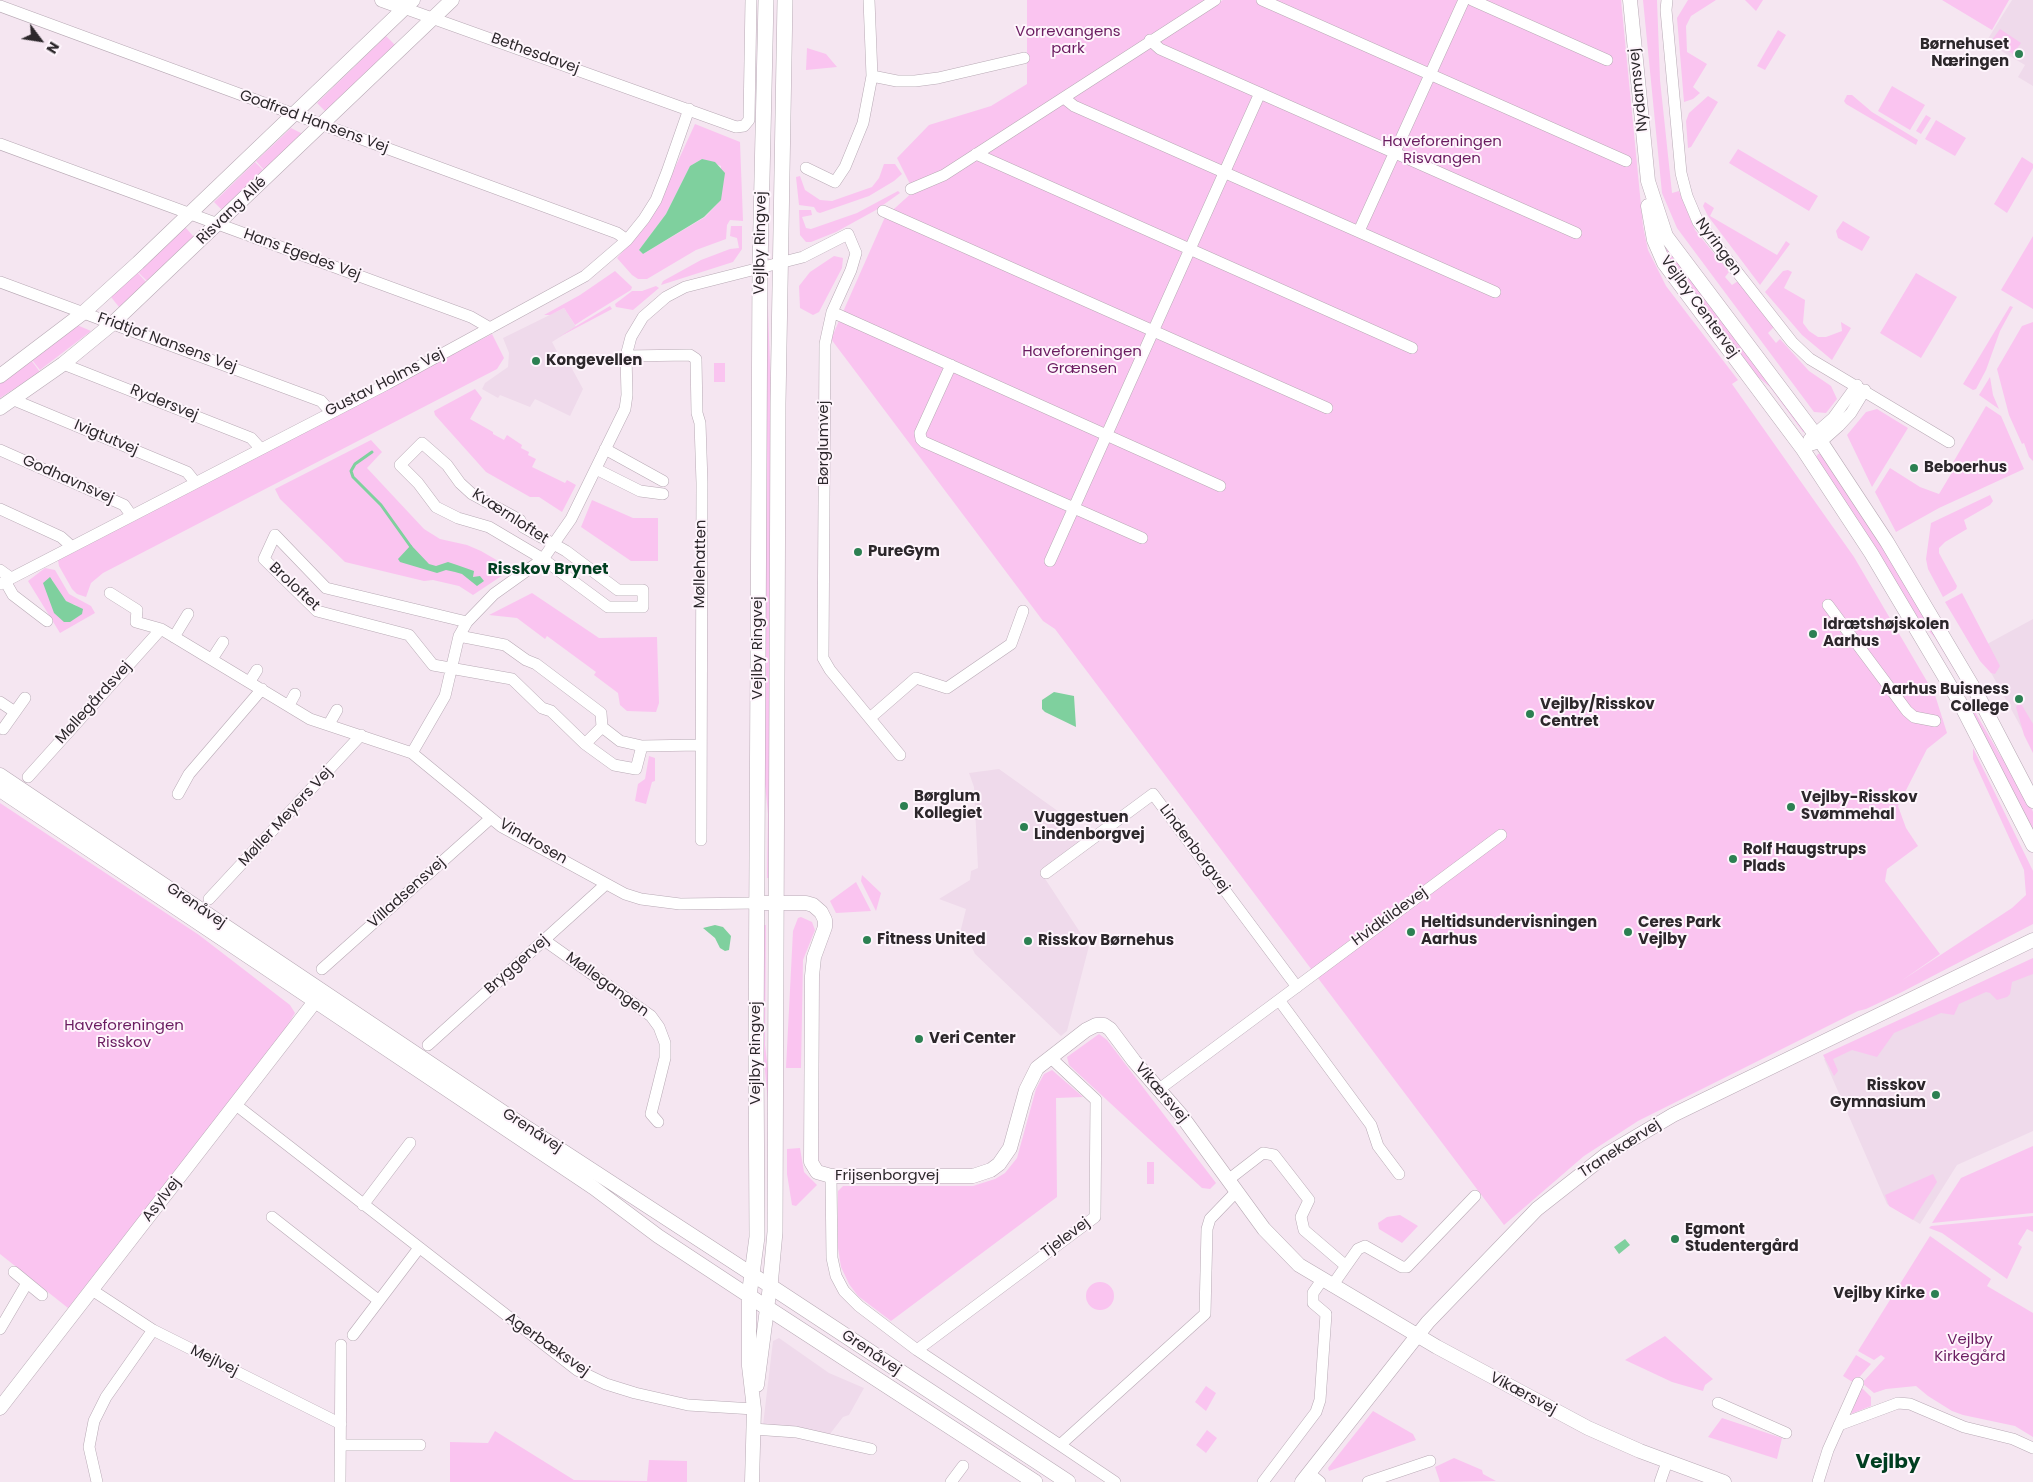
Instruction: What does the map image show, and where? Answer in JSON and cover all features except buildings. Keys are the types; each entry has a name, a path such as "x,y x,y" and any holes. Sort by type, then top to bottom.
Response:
{"main road":[{"name":"Vejlby Ringvej","path":"749,1296 757,1237 760,268 766,0"},
{"name":"Vejlby Ringvej","path":"770,1286 775,1232 780,263 785,0"},
{"name":"Grenåvej","path":"770,1286 1068,1482"},
{"name":"Grenåvej","path":"749,1296 1035,1482"}],"street":[{"name":"Bethesdavej","path":"382,0 408,4 433,18 689,109"},
{"name":"Risvang Allé","path":"0,408 63,364 113,323 452,0"},
{"path":"689,109 736,127 744,126 749,120 751,0"},
{"path":"806,168 835,182 845,167 862,123 872,76 869,0"},
{"path":"911,189 944,175 1150,40 1215,0"},
{"path":"1262,0 1626,161"},
{"path":"1359,231 1464,0"},
{"path":"1472,0 1607,60"},
{"name":"Nydamsvej","path":"1630,0 1648,181"},
{"name":"Nyringen","path":"1667,0 1666,10 1681,173 1686,196 1698,222 1792,342 1810,359 1949,442"},
{"name":"Risvang Allé","path":"0,376 83,313 191,214 408,4"},
{"name":"Godfred Hansens Vej","path":"0,6 617,233 627,240"},
{"path":"1150,40 1160,49 1576,233"},
{"path":"872,76 897,81 915,81 938,78 1024,58"},
{"path":"1050,561 1152,330 1260,93"},
{"path":"1064,98 1074,106 1495,292"},
{"name":"Gustav Holms Vej","path":"5,581 132,514 160,502 195,482 262,449 330,411 569,286 606,260 627,240 656,200 689,109"},
{"name":"Hans Egedes Vej","path":"0,144 471,317 490,328"},
{"path":"976,154 1188,250 1412,348"},
{"name":"Vejlby Centervej","path":"1648,181 1666,236 1817,437 1887,542 1976,692 2033,801"},
{"name":"Vejlby Centervej","path":"1648,181 1647,204 1651,226 1664,262 1802,448 1909,614 1959,701 2033,845"},
{"path":"883,211 1327,408"},
{"name":"Børglumvej","path":"780,263 803,257 848,234 856,253 851,270 832,312 825,344 823,658 830,670 900,755"},
{"path":"412,752 445,696 459,636 467,622 494,594 543,560 571,519 624,409 627,395 626,356 631,338 643,317 666,297 693,285 780,263"},
{"name":"Fridtjof Nansens Vej","path":"0,282 321,401 330,411"},
{"path":"832,312 1220,486"},
{"name":"Møllehatten","path":"626,356 690,355 696,359 696,413 700,424 702,483 701,840"},
{"name":"Rydersvej","path":"63,364 251,438 262,449"},
{"path":"951,365 920,433 920,439 1142,538"},
{"path":"1802,448 1851,413 1861,388"},
{"name":"Ivigtutvej","path":"14,400 187,472 195,482"},
{"name":"Kværnloftet","path":"543,560 489,527 458,518 436,507 418,483 400,465 422,443 447,465 460,483 472,494 520,520 523,527 554,546"},
{"path":"605,449 663,481"},
{"name":"Godhavnsvej","path":"0,450 124,504 132,514"},
{"path":"596,469 640,491 664,494"},
{"path":"0,509 61,537 70,546"},
{"name":"Broloftet","path":"467,622 326,588 275,535 264,559 316,611 409,635 433,665 512,679 542,708 551,711 585,744 614,765 636,769 642,746"},
{"path":"543,560 608,607 643,607 642,590 618,590 566,551 554,546"},
{"path":"0,570 13,595 47,621"},
{"name":"Vindrosen","path":"110,593 138,610 136,622 161,629 310,718 412,752 502,827 625,894 659,902 757,903"},
{"path":"1828,605 1907,711 1914,717 1935,721"},
{"path":"870,718 916,678 947,688 1011,644 1023,611"},
{"path":"174,637 188,614"},
{"name":"Møllegårdsvej","path":"28,777 161,629"},
{"path":"459,636 505,644 526,660 536,664 602,714 602,728 585,744"},
{"path":"212,659 223,642"},
{"path":"250,682 257,670"},
{"path":"178,794 189,774 262,689"},
{"path":"289,705 296,694"},
{"path":"3,729 25,698"},
{"path":"0,702 15,712"},
{"path":"328,724 337,710"},
{"path":"602,728 620,741 642,746 700,745"},
{"name":"Møller Meyers Vej","path":"209,898 361,735"},
{"name":"Grenåvej","path":"0,775 535,1134 770,1286"},
{"name":"Grenåvej","path":"0,790 586,1183 658,1236 749,1296"},
{"name":"Lindenborgvej","path":"1046,873 1153,794 1297,987"},
{"name":"Villadsensvej","path":"322,968 491,818"},
{"name":"Hvidkildevej","path":"1158,1090 1501,835"},
{"name":"Bryggervej","path":"428,1045 606,884"},
{"name":"Frijsenborgvej","path":"757,903 806,903 813,905 821,912 825,920 825,927 814,957 812,976 811,1162 817,1172 831,1176 973,1176 991,1170 999,1164 1010,1148 1030,1079 1037,1068 1086,1030"},
{"name":"Møllegangen","path":"544,940 650,1016 659,1027 665,1043 665,1058 651,1114 658,1122"},
{"name":"Tranekærvej","path":"1306,1478 1417,1334 1537,1209 1614,1150 1673,1115 2033,940"},
{"name":"Asylvej","path":"2,1402 92,1290 323,991"},
{"path":"1280,1000 1371,1125 1378,1146 1399,1174"},
{"name":"Vikærsvej","path":"1086,1030 1099,1024 1110,1029 1158,1090 1181,1115 1236,1192 1283,1250 1299,1265 1417,1334 1588,1428 1667,1462 1724,1482"},
{"name":"Tjelevej","path":"917,1350 1095,1217 1096,1100 1050,1057"},
{"name":"Agerbæksvej","path":"236,1105 549,1351 584,1373 606,1384 635,1393 688,1405 754,1408"},
{"path":"363,1204 410,1143"},
{"path":"1228,1180 1263,1153 1274,1155 1309,1200 1301,1217 1304,1230 1346,1266"},
{"path":"831,1176 832,1258 836,1276 844,1291 859,1306 917,1350 1115,1482"},
{"path":"1060,1445 1205,1314 1207,1229 1210,1219 1236,1192"},
{"path":"1263,1482 1316,1412 1320,1400 1326,1314 1313,1303 1314,1293 1346,1266 1358,1249 1365,1246 1402,1267 1407,1267 1474,1196"},
{"path":"272,1217 378,1300"},
{"path":"352,1335 419,1248"},
{"path":"14,1272 42,1295"},
{"path":"0,1329 27,1282"},
{"path":"752,1482 754,1408 770,1286"},
{"name":"Mejlvej","path":"92,1290 153,1330 341,1424"},
{"path":"749,1296 749,1366 754,1408"},
{"path":"97,1482 89,1447 94,1421 106,1397 153,1330"},
{"path":"340,1482 341,1345"},
{"path":"1818,1482 1839,1425 1858,1383"},
{"path":"1718,1402 1786,1433"},
{"path":"1839,1425 1898,1403 1910,1404 1964,1427 2009,1437 2033,1448"},
{"path":"753,1429 796,1432 871,1449"},
{"path":"340,1445 420,1445"},
{"path":"1372,1481 1430,1461"},
{"path":"1660,1482 1667,1462"},
{"path":"951,1482 962,1466"},
{"path":"1306,1478 1320,1482"}],"shaded area":[{"name":"Børnehuset Næringen","path":"2012,0 2033,0 2033,86 2018,77 2025,65 1986,42"},
{"path":"702,159 715,162 725,173 721,200 704,217 643,254 639,250 666,214 690,166"},
{"name":"Kongevellen","path":"564,308 576,327 552,342 565,367 570,365 583,389 570,416 535,399 530,407 500,395 498,398 482,389 485,383 508,367 509,353 503,338"},
{"path":"411,545 429,564 436,566 448,562 474,571 473,577 480,576 484,581 477,586 462,574 446,570 437,573 400,562 398,559"},
{"path":"50,577 66,601 83,609 82,614 70,622 64,622 54,613 43,583"},
{"name":"Aarhus Buisness College","path":"2033,619 2033,749 1978,649"},
{"path":"1054,692 1074,696 1076,727 1042,709 1042,700"},
{"name":"Risskov Børnehus","path":"999,769 1062,814 1081,840 1040,871 1089,946 1067,1031 1061,1036 975,954 967,937 960,933 966,909 939,899 970,880 971,871 978,868 974,787 969,773"},
{"path":"715,925 723,927 731,936 729,950 725,951 720,948 715,938 703,928"},
{"name":"Risskov Gymnasium","path":"2033,962 2033,1131 1957,1165 1920,1224 1887,1204 1824,1059"},
{"path":"1625,1239 1630,1245 1619,1254 1614,1247"},
{"path":"779,1338 829,1373 864,1388 849,1415 843,1417 830,1434 763,1425 773,1341"}],"green space":[{"name":"Vorrevangens park","path":"1027,0 1211,0 944,171 910,184 897,158 929,125 991,106 1027,84"},
{"name":"Vejlby/Risskov Centret","path":"1223,0 1621,0 1643,226 1648,250 1666,286 1738,380 1732,384 1854,557 1935,695 1947,733 1927,749 1898,806 1906,828 1918,846 1887,869 1885,881 1940,954 1901,981 2012,908 2026,895 2024,870 1973,759 1973,748 2033,871 2033,924 1900,993 1858,1011 1638,1121 1584,1156 1504,1225 1055,629 1043,621 831,339 885,217 915,190 1023,128"},
{"path":"1643,0 1657,0 1660,80 1672,193 1679,191 1695,230 1729,272 1725,277 1732,285 1738,281 1775,326 1768,333 1776,343 1780,339 1809,371 1831,386 1837,399 1826,413 1814,412 1677,228 1662,193"},
{"path":"1688,0 1716,0 1691,16 1686,26 1687,52 1707,64 1693,87 1700,93 1693,99 1684,102 1677,18"},
{"path":"1745,0 1763,0 1756,11"},
{"path":"1942,0 2009,0 1992,30"},
{"path":"2000,29 2021,43 2013,54 1992,40"},
{"path":"1778,30 1786,35 1765,70 1757,66"},
{"path":"386,36 396,46 326,112 317,103"},
{"path":"807,48 826,54 837,67 806,70"},
{"path":"1892,86 1925,105 1910,130 1878,111"},
{"path":"1847,95 1852,95 1872,112 1918,140 1916,145 1846,104 1844,101"},
{"path":"1708,96 1718,102 1691,147 1688,148 1686,121 1689,113"},
{"path":"1926,115 1931,118 1921,134 1916,131"},
{"path":"1936,120 1966,138 1955,156 1925,139"},
{"path":"695,124 740,142 743,221 730,220 727,225 726,239 696,250 647,279 638,279 617,258 641,231 667,185","holes":["702,159 721,166 718,203 705,217 643,254 639,250 666,214 690,166"]},
{"path":"291,128 303,134 265,171 256,161"},
{"path":"1738,149 1818,196 1809,211 1729,163"},
{"path":"2022,157 2033,164 2033,168 2007,213 1994,204"},
{"path":"255,162 265,172 223,211 214,202"},
{"path":"884,164 895,164 902,174 869,196 820,213 814,207 799,205 796,177 800,176 805,190 820,200 832,201 872,187 879,178"},
{"path":"898,191 900,193 876,210 836,232 811,242 806,242 800,235 799,210 811,210 812,215 802,217 806,228 811,229 857,213"},
{"path":"1705,202 1714,208 1710,216 1777,255 1786,241 1790,244 1760,285 1708,216 1703,206"},
{"path":"1654,218 1805,432 1803,432 1770,387 1757,376 1664,252"},
{"path":"1843,221 1870,237 1862,251 1838,238 1836,231"},
{"path":"731,226 742,226 742,249 733,262 661,285 663,281 701,260 730,249 739,248 737,238 730,236"},
{"path":"185,227 194,237 147,281 138,272"},
{"path":"2033,236 2033,309 2001,290"},
{"path":"834,256 843,258 842,268 819,312 813,315 800,308 799,286 810,272"},
{"path":"1788,270 1792,272 1784,288 1805,300 1803,323 1809,331 1818,337 1826,337 1842,331 1841,322 1851,328 1832,360 1802,335 1765,292 1783,271"},
{"path":"615,271 632,287 631,290 575,325 564,308 550,315 544,315 580,295"},
{"path":"137,272 147,283 119,307 111,297"},
{"path":"1916,273 1957,297 1921,358 1880,333"},
{"path":"767,280 772,422 771,878 767,878 768,814 763,764"},
{"path":"656,286 659,288 633,310 616,307 615,304 632,291 642,291"},
{"path":"610,306 612,309 559,337 578,325"},
{"path":"2010,306 2013,307 2000,331 1986,370 1976,389 1973,390 1963,384"},
{"path":"2033,322 2033,461 2029,457 2024,443 2022,444 2009,415 1997,369 2022,326"},
{"path":"77,325 91,331 40,370 32,360"},
{"path":"492,334 504,358 497,369 103,573 91,583 86,597 77,594 72,589 59,566 58,560"},
{"path":"31,360 40,372 0,398 0,382"},
{"path":"714,363 725,363 725,382 714,382"},
{"path":"1990,377 1993,395 1999,409 1979,395"},
{"path":"475,389 482,398 470,419 504,440 507,435 522,445 521,448 529,452 528,455 536,459 532,467 565,483 567,480 576,485 562,512 539,497 530,497 486,472 435,415 434,411"},
{"path":"1986,406 2001,416 2024,469 1939,508 1896,532 1875,492 1890,468 1920,487 1939,494 1951,474 1951,466"},
{"path":"1877,409 1908,428 1872,487 1847,435 1866,412"},
{"path":"371,440 382,452 367,468 424,529 440,539 467,545 481,551 512,569 473,595 459,586 433,580 424,581 345,562 280,499 275,489"},
{"path":"1818,454 1822,454 1846,489 1940,639 1965,687 1935,638 1918,618 1816,457"},
{"path":"1990,495 1993,501 1990,505 1964,520 1967,529 1945,542 1939,548 1939,553 1957,586 1956,589 1943,597 1928,569 1926,559 1931,523"},
{"path":"592,500 633,518 658,518 658,561 631,561 581,527"},
{"path":"45,568 55,570 69,594 91,606 95,613 60,633 28,581","holes":["52,579 57,590 66,601 77,605 54,613"]},
{"path":"532,593 599,638 657,637 659,703 656,712 627,711 620,705 618,693 594,675 596,672 547,636 545,639 517,618 489,615"},
{"path":"1962,593 2000,666 1995,674 1991,673 1980,661 1945,602"},
{"path":"2020,702 2033,724 2033,753 2024,735 2016,707"},
{"path":"1969,705 1971,705 2000,755 2011,769 2030,805 2033,812 2033,832"},
{"path":"649,756 655,758 655,781 652,782 646,804 635,801 638,784 645,779"},
{"name":"Haveforeningen Risskov","path":"0,803 199,935 290,1005 295,1013 282,1035 68,1308 0,1254"},
{"path":"862,875 881,893 876,911 861,881"},
{"path":"856,882 871,911 836,913 830,901"},
{"path":"801,917 812,922 815,930 803,960 801,1068 786,1068 793,931 798,918"},
{"path":"763,925 766,925 765,1045 770,1086 770,1249 767,1249 768,1101 762,1041"},
{"path":"2033,958 2033,974 2012,982 2010,994 2007,997 1997,1000 1990,993 1986,992 1959,1004 1954,1015 1941,1013 1894,1033 1877,1057 1852,1050 1833,1059 1838,1071 1834,1076 1823,1055"},
{"path":"1099,1034 1107,1040 1216,1183 1210,1189 1202,1188 1069,1065 1067,1057"},
{"path":"1052,1070 1083,1097 1056,1098 1057,1197 891,1321 858,1296 849,1284 841,1267 838,1248 838,1191 843,1186 973,1186 995,1179 1005,1173 1017,1158 1036,1089 1044,1074"},
{"path":"2033,1146 2033,1213 1932,1223 1961,1178"},
{"path":"800,1148 804,1172 817,1185 796,1206 792,1205 787,1174 787,1149"},
{"path":"1147,1162 1154,1162 1154,1184 1147,1184"},
{"path":"1933,1174 1937,1182 1913,1220 1889,1206 1885,1195"},
{"path":"1400,1215 1418,1226 1402,1243 1379,1229 1378,1223 1387,1217"},
{"path":"2033,1216 2033,1232 2027,1229 2018,1244 2022,1247 2007,1279 1942,1233 1929,1228 1931,1226"},
{"name":"Vejlby Kirkegård","path":"1930,1236 1991,1279 1987,1286 2033,1313 2033,1437 2015,1426 1952,1411 1916,1386 1886,1389 1874,1393 1862,1383 1885,1358 1881,1355 1874,1360 1858,1351"},
{"path":"1100,1282 1110,1286 1114,1296 1110,1306 1100,1310 1090,1306 1086,1296 1090,1286"},
{"path":"1665,1336 1713,1379 1705,1385 1703,1391 1672,1382 1625,1360"},
{"path":"1856,1355 1871,1364 1854,1383 1843,1376"},
{"path":"1206,1386 1216,1393 1206,1411 1195,1402"},
{"path":"1861,1387 1871,1397 1871,1406 1851,1414"},
{"path":"1373,1411 1413,1434 1416,1440 1329,1471 1328,1468"},
{"path":"1722,1418 1782,1438 1777,1459 1708,1437"},
{"path":"1207,1430 1217,1438 1206,1453 1196,1445"},
{"path":"495,1431 574,1480 647,1481 649,1460 687,1461 687,1482 450,1482 450,1442 488,1443"},
{"path":"1454,1458 1482,1470 1483,1474 1496,1481 1440,1482 1435,1467"}],"waterway":[{"path":"372,452 355,464 351,471 353,477 381,505 411,547"}],"place":[{"name":"Børnehuset Næringen","path":"2019,54"},
{"name":"Kongevellen","path":"536,361"},
{"name":"Beboerhus","path":"1914,468"},
{"name":"PureGym","path":"858,552"},
{"name":"Idrætshøjskolen Aarhus","path":"1813,634"},
{"name":"Aarhus Buisness College","path":"2019,699"},
{"name":"Vejlby/Risskov Centret","path":"1530,714"},
{"name":"Børglum Kollegiet","path":"904,806"},
{"name":"Vejlby-Risskov Svømmehal","path":"1791,807"},
{"name":"Vuggestuen Lindenborgvej","path":"1024,827"},
{"name":"Rolf Haugstrups Plads","path":"1733,859"},
{"name":"Heltidsundervisningen Aarhus","path":"1411,932"},
{"name":"Ceres Park Vejlby","path":"1628,932"},
{"name":"Fitness United","path":"867,940"},
{"name":"Risskov Børnehus","path":"1028,941"},
{"name":"Veri Center","path":"919,1039"},
{"name":"Risskov Gymnasium","path":"1936,1095"},
{"name":"Egmont Studentergård","path":"1675,1239"},
{"name":"Vejlby Kirke","path":"1935,1294"}],"district":[{"name":"Risskov Brynet","path":"548,570"},
{"name":"Vejlby","path":"1888,1463"}],"park label":[{"name":"Haveforeningen Risvangen","path":"1442,150"},
{"name":"Haveforeningen Grænsen","path":"1082,360"}]}
